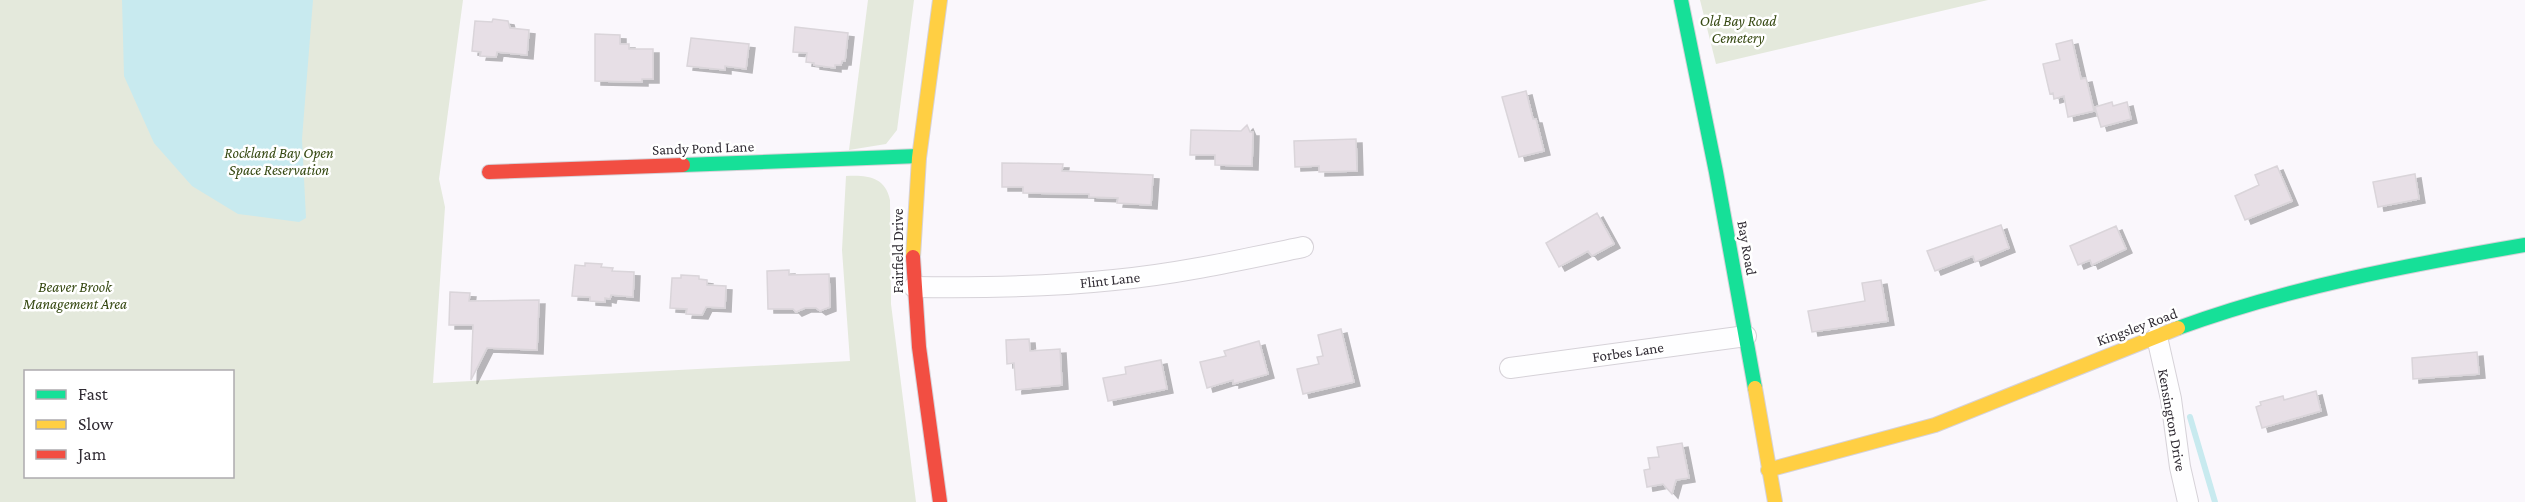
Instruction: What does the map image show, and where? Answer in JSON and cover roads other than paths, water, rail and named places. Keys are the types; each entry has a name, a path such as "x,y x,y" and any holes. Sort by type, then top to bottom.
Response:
{"street":[{"name":"Fairfield Drive","path":"939,0 914,195 914,287 940,502"},
{"name":"Bay Road","path":"1681,0 1716,172 1775,502"},
{"name":"Sandy Pond Lane","path":"489,172 919,156"},
{"name":"Kingsley Road","path":"1768,470 1935,425 2226,312 2320,285 2441,259 2525,245"},
{"name":"Flint Lane","path":"914,287 1013,288 1116,280 1193,270 1303,247"},
{"name":"Forbes Lane","path":"1509,368 1746,336"},
{"name":"Kensington Drive","path":"2157,337 2171,399 2180,467 2188,502"}],"water":[{"path":"122,0 313,0 302,139 306,218 299,222 238,214 192,186 154,143 124,76"}],"waterway":[{"path":"2190,417 2215,502"}],"park label":[{"name":"Old Bay Road Cemetery","path":"1738,30"},
{"name":"Rockland Bay Open Space Reservation","path":"279,162"},
{"name":"Beaver Brook Management Area","path":"75,296"}]}
